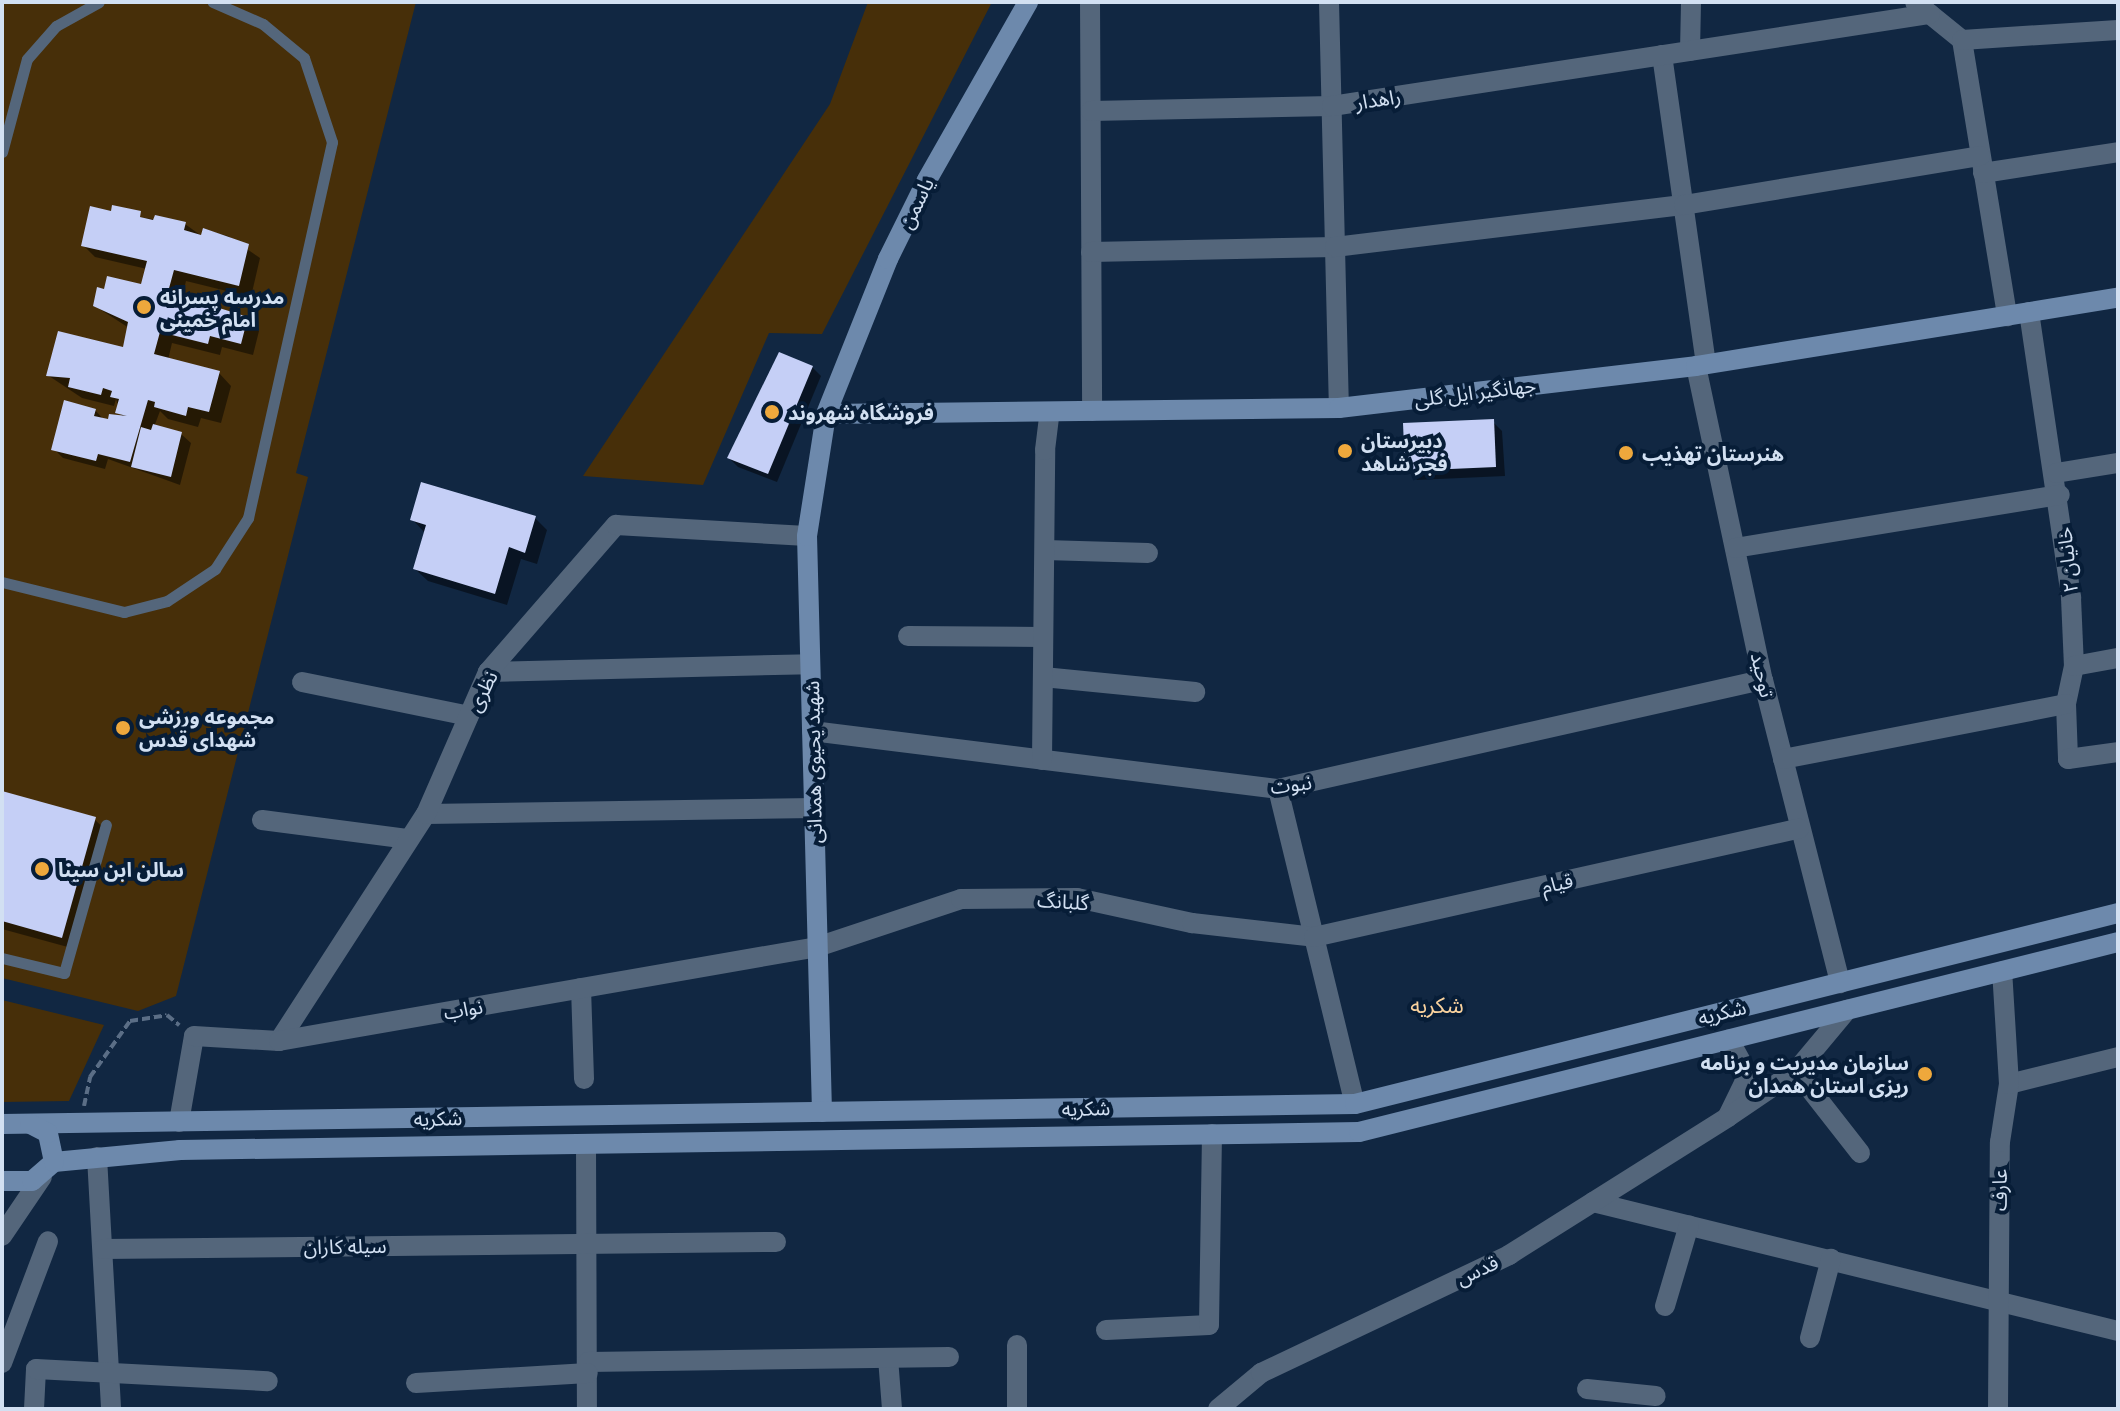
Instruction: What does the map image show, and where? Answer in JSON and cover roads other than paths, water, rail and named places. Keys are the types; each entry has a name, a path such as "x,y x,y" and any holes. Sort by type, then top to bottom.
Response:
{"main road":[{"name":"یاسمن","path":"826,414 907,219 984,72 1028,2"},
{"name":"جهانگیر ایل گلی","path":"826,414 1339,408 1701,365 2118,298"},
{"name":"شهید یحیوی همدانی","path":"822,1112 807,536 826,414"},
{"name":"شکریه","path":"2,1124 1355,1104 2118,913"},
{"name":"شکریه","path":"2,1181 97,1157 180,1150 1359,1132 2118,942"},
{"path":"30,1124 48,1133 48,1169"}],"street":[{"path":"1090,2 1092,411"},
{"path":"1329,2 1339,408"},
{"path":"1690,51 1691,2"},
{"path":"1923,8 1962,40 2007,316"},
{"name":"راهدار","path":"1091,111 1332,106 1690,51 1923,8"},
{"path":"1962,40 2118,30"},
{"name":"توحید","path":"1662,55 1684,205 1701,365 1735,548 1763,680 1840,983"},
{"path":"1091,252 1335,247 1982,165 2118,152"},
{"name":"خانیان ۲","path":"2029,312 2060,495 2074,666 2066,704 2068,759 2118,752"},
{"path":"1042,760 1050,412"},
{"path":"2056,473 2118,463"},
{"path":"1735,548 2060,495"},
{"name":"نظری","path":"279,1041 426,814 488,672 616,525 807,536"},
{"path":"1045,550 1148,553"},
{"path":"908,636 1043,637"},
{"path":"2074,666 2118,658"},
{"path":"488,672 810,664"},
{"path":"1043,677 1195,692"},
{"name":"نبوت","path":"812,731 1278,789 1763,680"},
{"path":"302,682 469,716"},
{"path":"1783,759 2066,704"},
{"path":"1278,789 1355,1104"},
{"path":"426,814 814,808"},
{"path":"262,820 409,839"},
{"name":"قیام","path":"1314,937 1799,829"},
{"name":"گلبانگ","path":"817,947 961,899 1077,898 1192,923 1314,937"},
{"name":"نواب","path":"179,1122 194,1036 279,1041 817,947"},
{"name":"عارف","path":"1998,1409 2000,1142 2009,1084 2002,971"},
{"path":"581,988 584,1079"},
{"name":"قدس","path":"1218,1409 1261,1373 1509,1255 1728,1117 1796,1071 1847,1010"},
{"path":"1728,1117 1745,1081 1743,1065 1729,1040"},
{"path":"2009,1084 2118,1057"},
{"path":"1796,1071 1860,1153"},
{"path":"1106,1330 1209,1325 1212,1134"},
{"path":"586,1144 587,1409"},
{"path":"97,1157 111,1409"},
{"path":"2,1236 48,1169"},
{"path":"1593,1202 2118,1331"},
{"path":"1665,1306 1689,1225"},
{"path":"2,1363 48,1241"},
{"name":"سیله کاران","path":"103,1249 776,1242"},
{"path":"1810,1338 1831,1259"},
{"path":"1017,1345 1017,1409"},
{"path":"416,1383 588,1368 949,1357"},
{"path":"888,1358 892,1409"},
{"path":"34,1409 36,1369 109,1370 268,1381"},
{"path":"1587,1389 1617,1400 1656,1396"}],"lane":[{"path":"2,152 27,59 56,26 99,2"},
{"path":"2,582 124,612 167,601 215,569 248,518 332,142 304,58 263,24 213,2"},
{"path":"2,958 64,973 106,825"}],"place":[{"name":"مدرسه پسرانه امام خمینی","path":"144,307"},
{"name":"فروشگاه شهروند","path":"772,412"},
{"name":"دبیرستان فجر شاهد","path":"1345,451"},
{"name":"هنرستان تهذیب","path":"1626,453"},
{"name":"مجموعه ورزشی شهدای قدس","path":"123,728"},
{"name":"سالن ابن سینا","path":"42,869"},
{"name":"سازمان مدیریت و برنامه ریزی استان همدان","path":"1925,1074"}],"district":[{"name":"شکریه","path":"1437,1005"}]}
